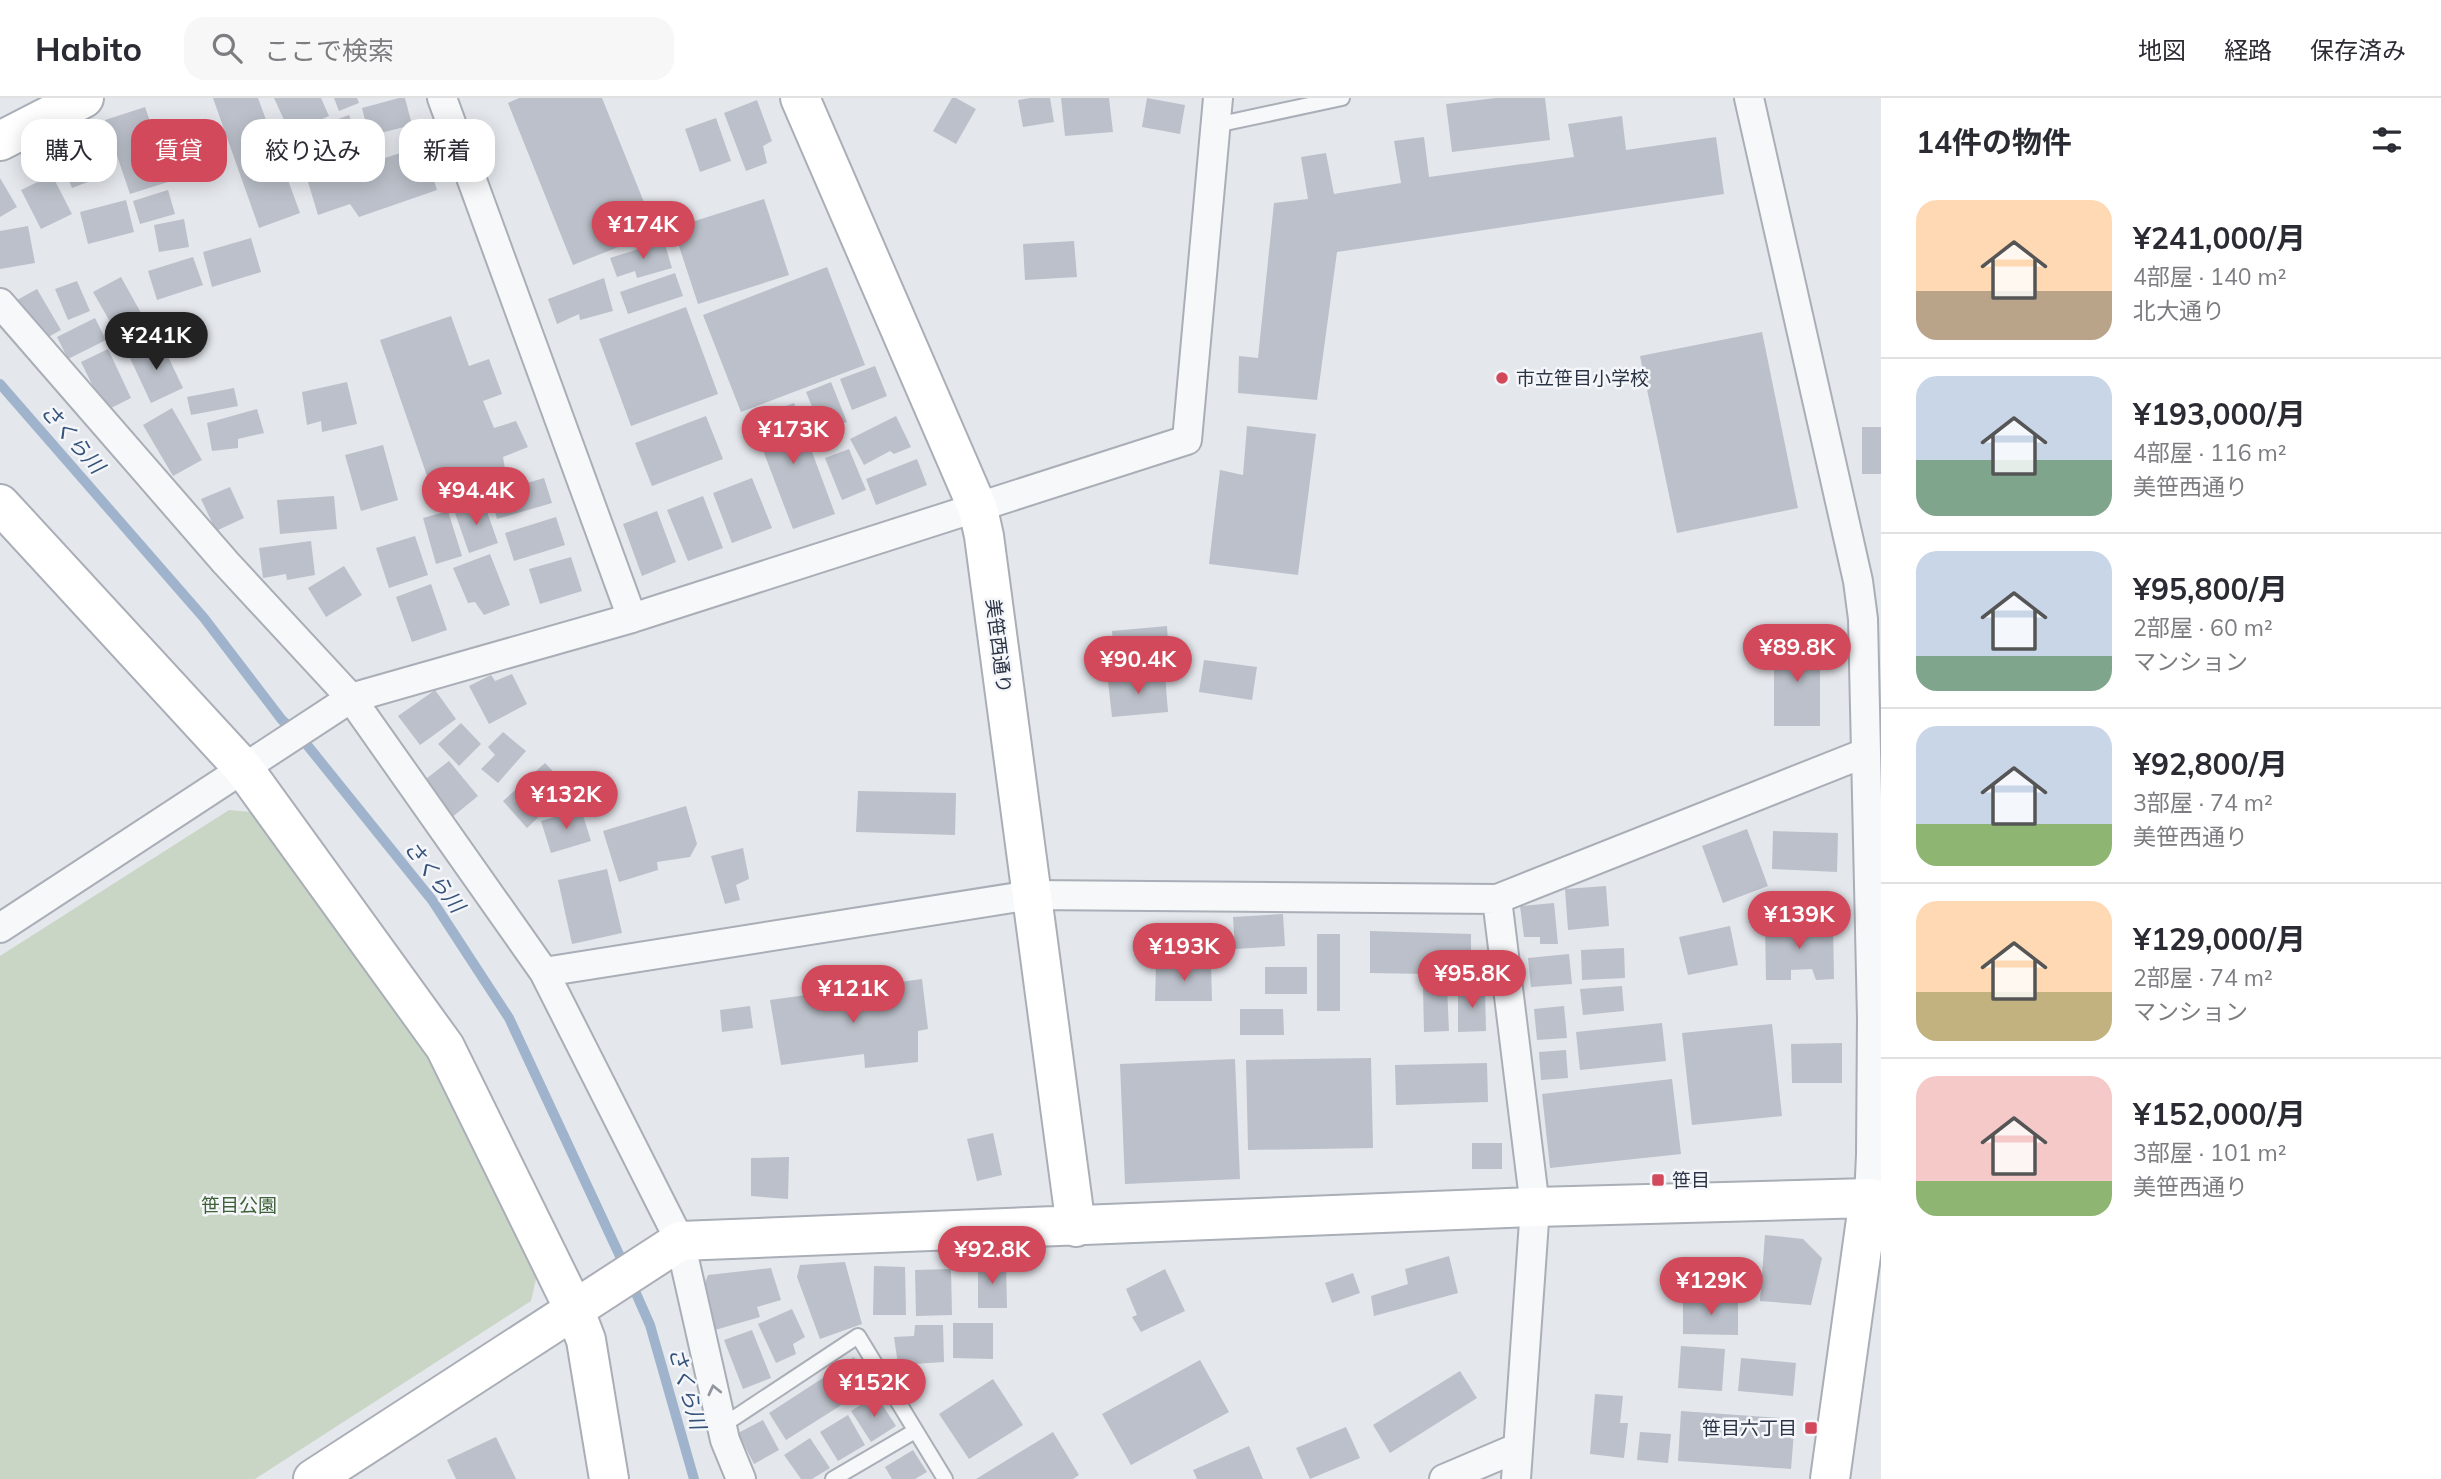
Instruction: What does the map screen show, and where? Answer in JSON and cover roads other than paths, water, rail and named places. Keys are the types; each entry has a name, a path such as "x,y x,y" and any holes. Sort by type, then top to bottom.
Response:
{"street":[{"path":"0,141 84,98"},
{"path":"442,98 632,618"},
{"name":"美笹西通り","path":"800,98 978,509 984,536 1076,1227"},
{"path":"1749,98 1858,581 1872,617 1865,753 1877,1017 1871,1156 1875,1200 1830,1479"},
{"path":"0,928 342,704 632,618 1187,440 1217,111"},
{"path":"0,303 226,563 342,704 544,972 669,1249 722,1426 741,1479"},
{"path":"0,504 257,760 445,1047 584,1306 586,1340 609,1479"},
{"path":"544,972 1031,895 1497,900 1865,753"},
{"path":"1497,900 1535,1207 1516,1479"},
{"path":"313,1479 669,1249 1076,1227 1535,1207 1875,1200"},
{"path":"1444,1479 1517,1448"}],"lane":[{"path":"1217,111 1342,98"},
{"path":"722,1426 858,1336 945,1479"},
{"path":"833,1479 915,1431"}],"waterway":[{"name":"さくら川","path":"0,384 204,618 282,720 299,735 432,900 509,1018 625,1267"},
{"name":"さくら川","path":"631,1282 650,1325 694,1479"}],"place":[{"name":"市立笹目小学校","path":"1502,378"},
{"name":"笹目","path":"1658,1180"},
{"name":"笹目六丁目","path":"1811,1428"}],"park label":[{"name":"笹目公園","path":"239,1205"}]}
